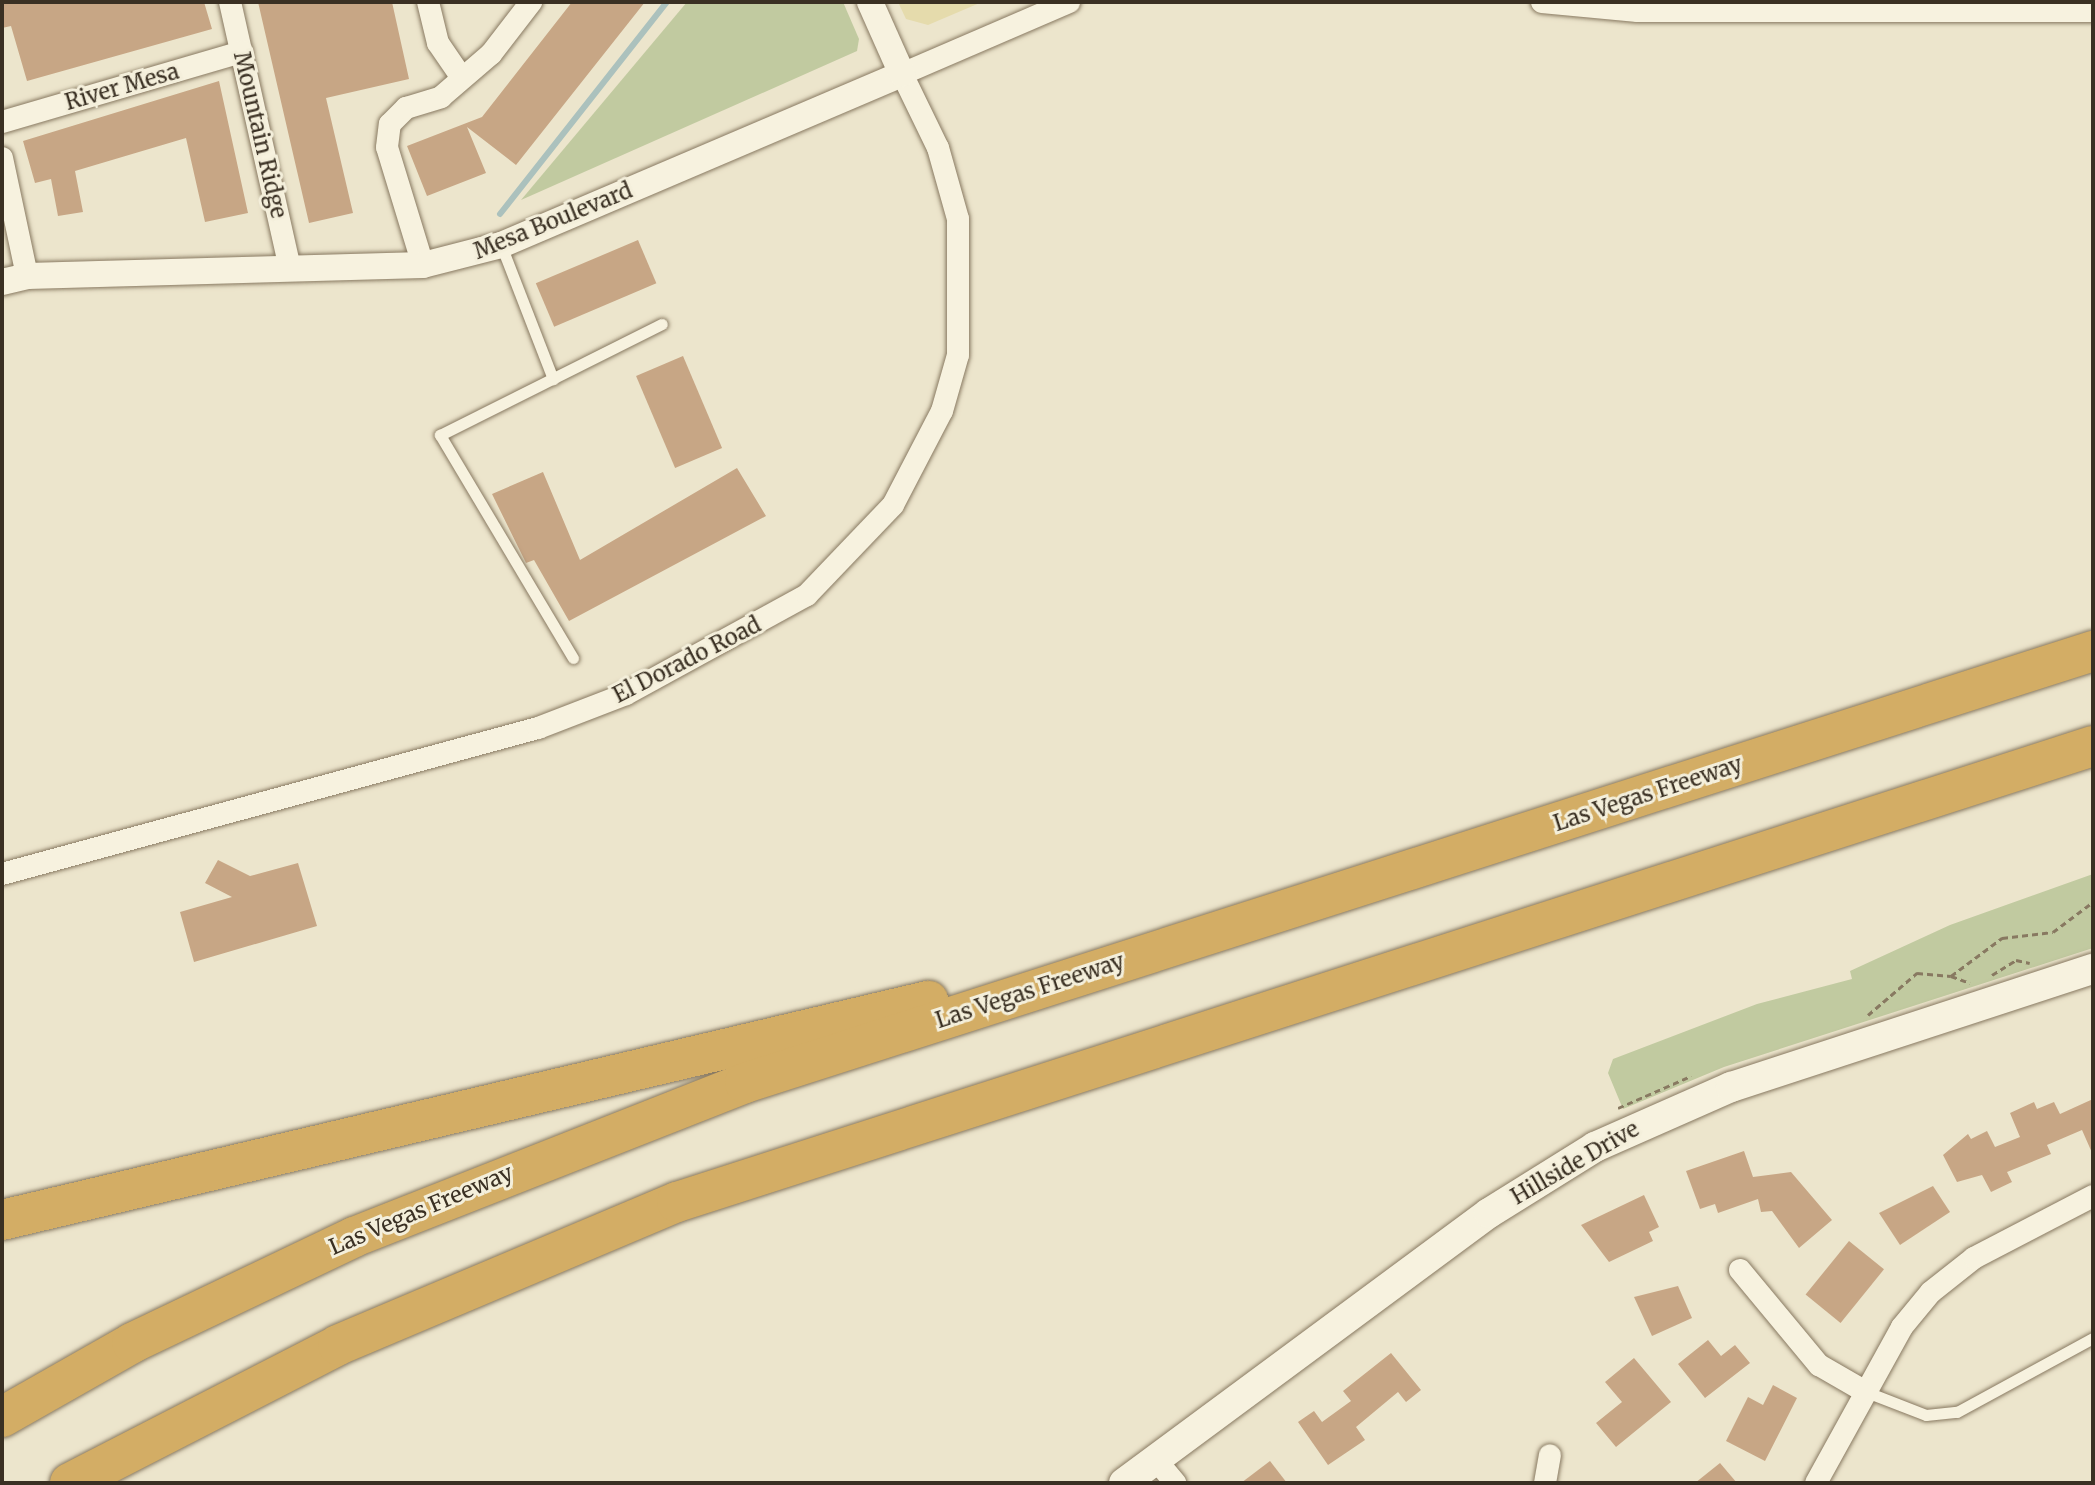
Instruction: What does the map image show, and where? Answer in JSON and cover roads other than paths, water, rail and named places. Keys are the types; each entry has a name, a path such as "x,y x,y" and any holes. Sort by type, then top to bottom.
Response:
{"highway":[{"name":"Las Vegas Freeway","path":"2,1417 132,1343 354,1237 567,1149 745,1083 2093,651"},
{"path":"70,1483 338,1345 677,1202 2093,746"},
{"path":"2,1220 798,1027 1112,965"},
{"path":"121,1483 338,1345"}],"main road":[{"name":"Hillside Drive","path":"1124,1483 1165,1471 1489,1213 1595,1147 1731,1087 2093,969"}],"street":[{"name":"Mountain Ridge","path":"230,2 290,268"},
{"path":"428,2 438,43 462,78"},
{"path":"423,265 387,147 390,124 462,78 531,2"},
{"path":"870,2 902,74"},
{"name":"Mesa Boulevard","path":"15,279 423,265 501,245 1069,2"},
{"path":"1542,2 2093,11"},
{"name":"River Mesa","path":"2,122 242,52"},
{"name":"El Dorado Road","path":"2,874 538,728 626,694 807,595 893,505 932,435 958,355 958,219 938,148 902,74"},
{"path":"2,158 15,279"},
{"path":"1816,1483 1902,1327 1949,1275 2093,1196"},
{"path":"1740,1270 1819,1365 1864,1391"},
{"path":"1545,1483 1550,1455"}],"lane":[{"path":"501,245 553,379"},
{"path":"573,658 440,435 662,324"},
{"path":"1864,1391 1926,1415 1957,1412 2093,1338"}],"waterway":[{"path":"500,214 667,2"}]}
